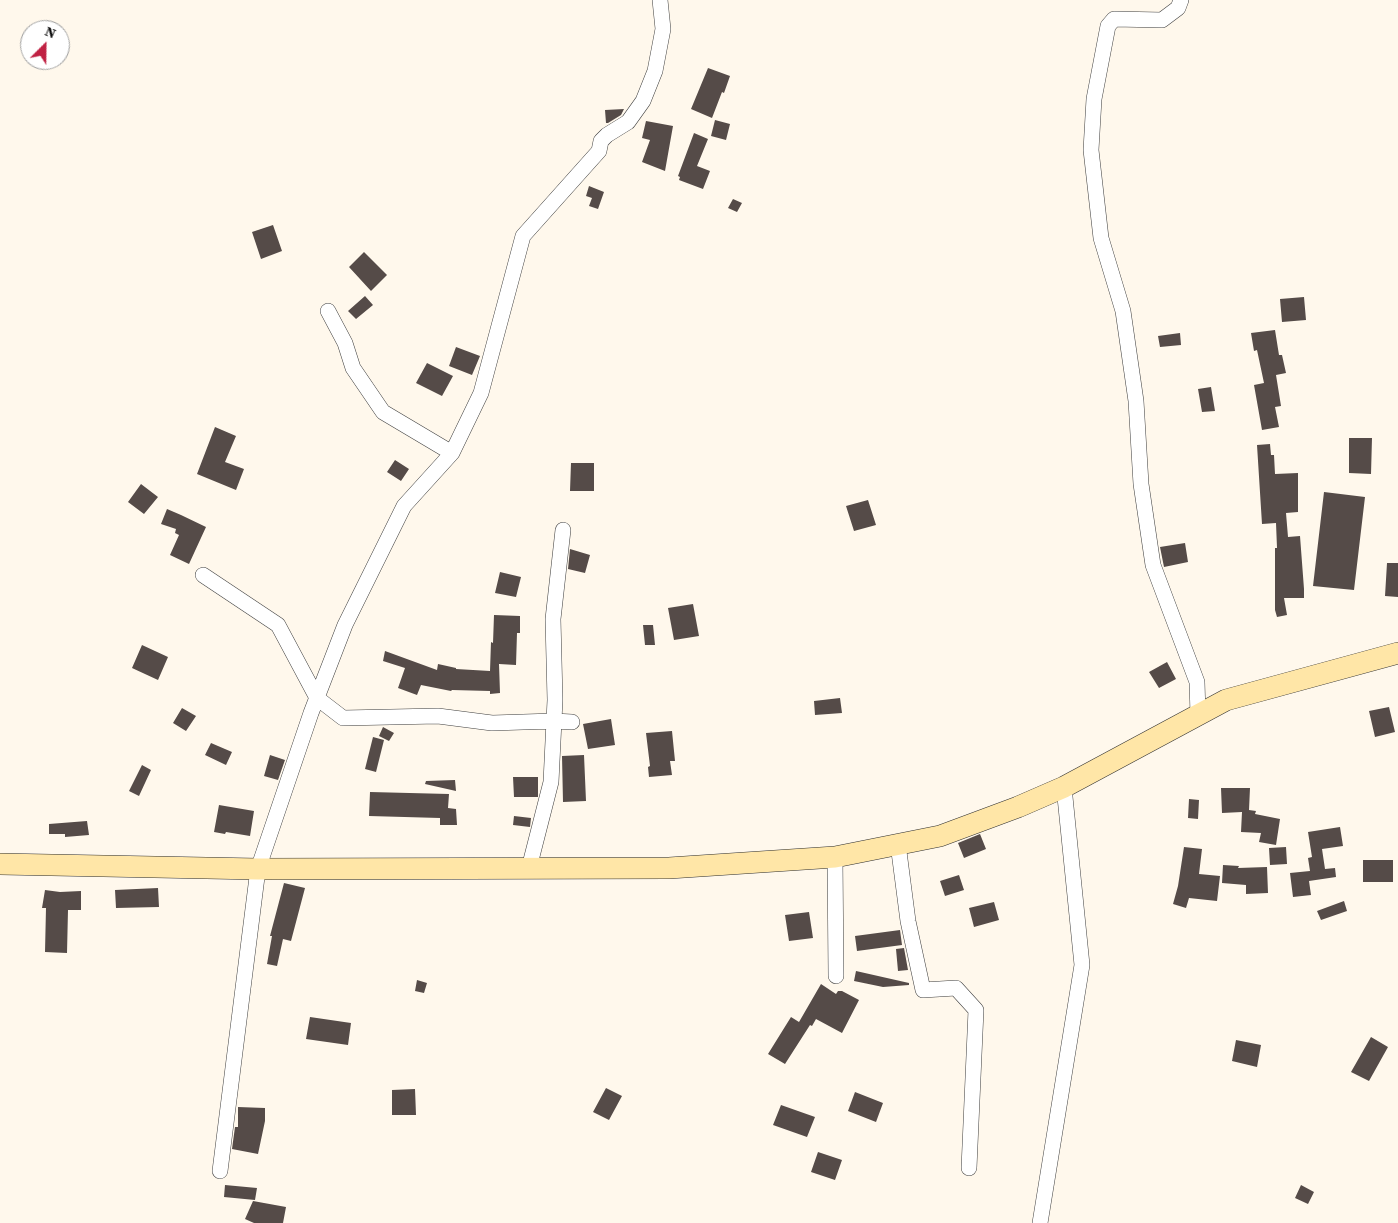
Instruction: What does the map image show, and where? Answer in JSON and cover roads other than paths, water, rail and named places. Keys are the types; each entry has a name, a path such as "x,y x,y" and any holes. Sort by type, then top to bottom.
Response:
{"main road":[{"path":"0,864 258,869 669,868 835,857 940,836 1018,807 1064,787 1226,700 1398,653"}],"street":[{"path":"220,1171 258,869 317,698 345,625 404,506 452,453 481,393 523,236 599,151 601,141 628,122 643,101 655,71 663,28 660,0"},
{"path":"1181,0 1178,8 1162,20 1114,19 1108,26 1094,100 1091,150 1102,238 1123,311 1136,401 1141,484 1153,565 1197,682 1198,715"},
{"path":"328,310 345,343 352,368 382,412 452,453"},
{"path":"528,868 551,782 556,700 553,619 563,530"},
{"path":"203,575 278,624 317,698 343,718 438,716 492,723 572,722"},
{"path":"1040,1223 1082,965 1064,787"},
{"path":"898,844 908,921 923,990 956,988 976,1010 969,1168"},
{"path":"835,857 836,976"}]}
